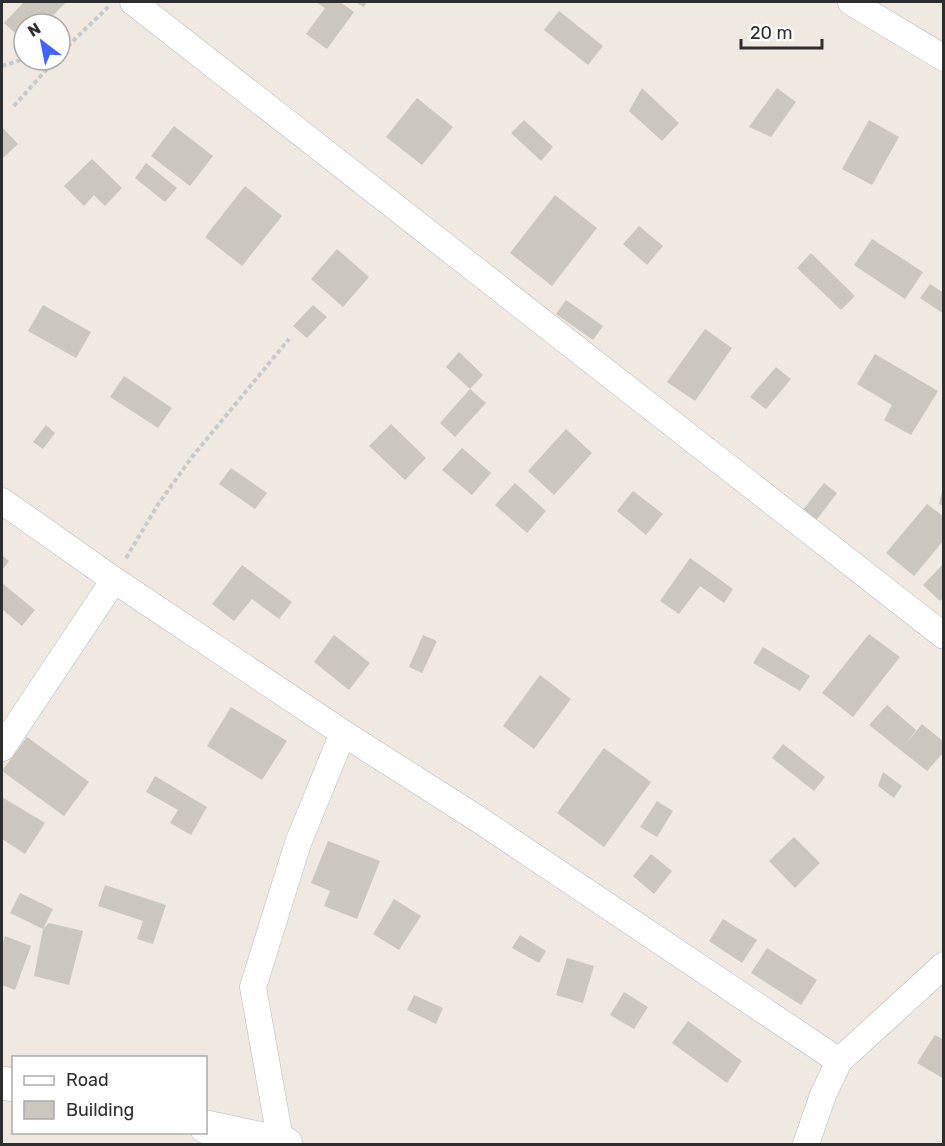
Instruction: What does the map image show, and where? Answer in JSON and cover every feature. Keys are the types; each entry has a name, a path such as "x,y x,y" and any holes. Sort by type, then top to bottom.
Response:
{"main road":[{"path":"207,1127 283,1144"}],"street":[{"path":"132,2 944,636"},
{"path":"851,2 944,58"},
{"path":"2,501 114,580 343,733 478,819 839,1061"},
{"path":"2,748 114,580"},
{"path":"283,1144 253,987 298,843 343,733"},
{"path":"806,1144 823,1095 839,1061 944,966"}],"path":[{"path":"72,42 114,2"},
{"path":"14,106 44,72"},
{"path":"114,580 159,503 192,457 289,339"}],"building":[{"path":"24,2 66,2 56,12 14,12"},
{"path":"316,2 340,2 354,12 327,49 306,34 325,8"},
{"path":"355,2 367,2 364,7"},
{"path":"559,11 603,46 588,65 544,30"},
{"path":"12,15 12,30 4,23"},
{"path":"642,88 679,123 662,141 629,111"},
{"path":"777,88 796,102 771,137 749,127"},
{"path":"417,98 453,127 422,165 386,137"},
{"path":"524,120 553,147 541,161 511,133"},
{"path":"869,120 899,137 872,185 842,169"},
{"path":"174,126 213,156 190,186 151,156"},
{"path":"2,127 18,144 2,159"},
{"path":"92,159 122,188 105,206 94,195 84,206 64,186"},
{"path":"146,163 177,188 165,202 135,178"},
{"path":"245,186 282,216 242,266 205,237"},
{"path":"555,195 597,228 552,286 510,253"},
{"path":"639,226 663,246 647,265 623,244"},
{"path":"872,239 923,272 905,299 854,265"},
{"path":"337,249 369,277 343,307 311,279"},
{"path":"811,253 855,296 841,310 797,268"},
{"path":"930,284 944,293 944,314 920,298"},
{"path":"566,300 603,326 593,340 556,314"},
{"path":"43,305 91,332 76,358 28,331"},
{"path":"313,305 327,317 307,338 293,326"},
{"path":"705,329 732,348 695,401 667,382"},
{"path":"459,352 483,375 470,389 446,367"},
{"path":"875,354 938,391 911,435 884,420 892,405 857,384"},
{"path":"776,367 791,379 766,409 750,397"},
{"path":"124,376 172,408 158,428 110,397"},
{"path":"470,389 486,403 455,437 440,423"},
{"path":"391,424 426,458 405,480 369,446"},
{"path":"46,425 55,433 43,449 33,442"},
{"path":"566,429 592,453 554,495 528,471"},
{"path":"462,448 491,473 472,495 442,470"},
{"path":"231,468 267,493 255,509 219,484"},
{"path":"515,483 546,511 527,533 495,505"},
{"path":"824,483 837,493 815,522 802,511"},
{"path":"944,488 944,506 939,504"},
{"path":"633,491 663,514 646,535 617,511"},
{"path":"927,504 944,517 944,540 914,576 886,553"},
{"path":"2,555 9,561 2,570"},
{"path":"690,558 733,589 724,603 700,586 679,614 660,601"},
{"path":"944,563 944,597 940,601 923,585"},
{"path":"242,565 292,602 279,619 252,599 234,621 212,604"},
{"path":"2,583 35,610 22,626 2,609"},
{"path":"869,634 900,657 853,717 822,693"},
{"path":"334,635 370,663 349,690 314,662"},
{"path":"423,635 437,641 422,673 409,667"},
{"path":"763,647 810,676 800,691 753,663"},
{"path":"540,675 571,699 534,749 503,726"},
{"path":"887,705 916,730 905,745 922,724 944,742 944,752 927,771 869,725"},
{"path":"231,707 287,741 262,780 207,746"},
{"path":"27,737 89,782 64,816 2,771"},
{"path":"783,744 825,777 814,791 772,758"},
{"path":"604,748 651,782 604,847 557,813"},
{"path":"883,772 902,786 894,798 878,786"},
{"path":"155,776 207,807 191,835 170,823 178,810 146,792"},
{"path":"2,797 45,823 25,854 2,839"},
{"path":"657,801 673,811 657,837 640,827"},
{"path":"794,837 820,863 795,888 769,861"},
{"path":"328,841 380,861 357,919 324,906 330,891 311,883"},
{"path":"651,854 672,871 654,894 633,876"},
{"path":"105,885 166,905 153,944 137,939 143,921 98,906"},
{"path":"20,893 53,909 43,929 10,913"},
{"path":"394,899 421,916 399,950 373,934"},
{"path":"723,919 757,940 742,963 709,941"},
{"path":"49,923 83,931 69,985 34,976 43,929"},
{"path":"520,935 546,951 539,963 512,948"},
{"path":"5,936 31,946 15,990 2,985 2,946"},
{"path":"767,948 817,980 801,1005 751,973"},
{"path":"567,958 594,966 583,1003 556,995"},
{"path":"624,992 648,1007 634,1029 610,1015"},
{"path":"414,995 443,1008 436,1024 407,1010"},
{"path":"688,1021 742,1061 727,1083 672,1043"},
{"path":"935,1035 944,1040 944,1079 917,1063"}]}
